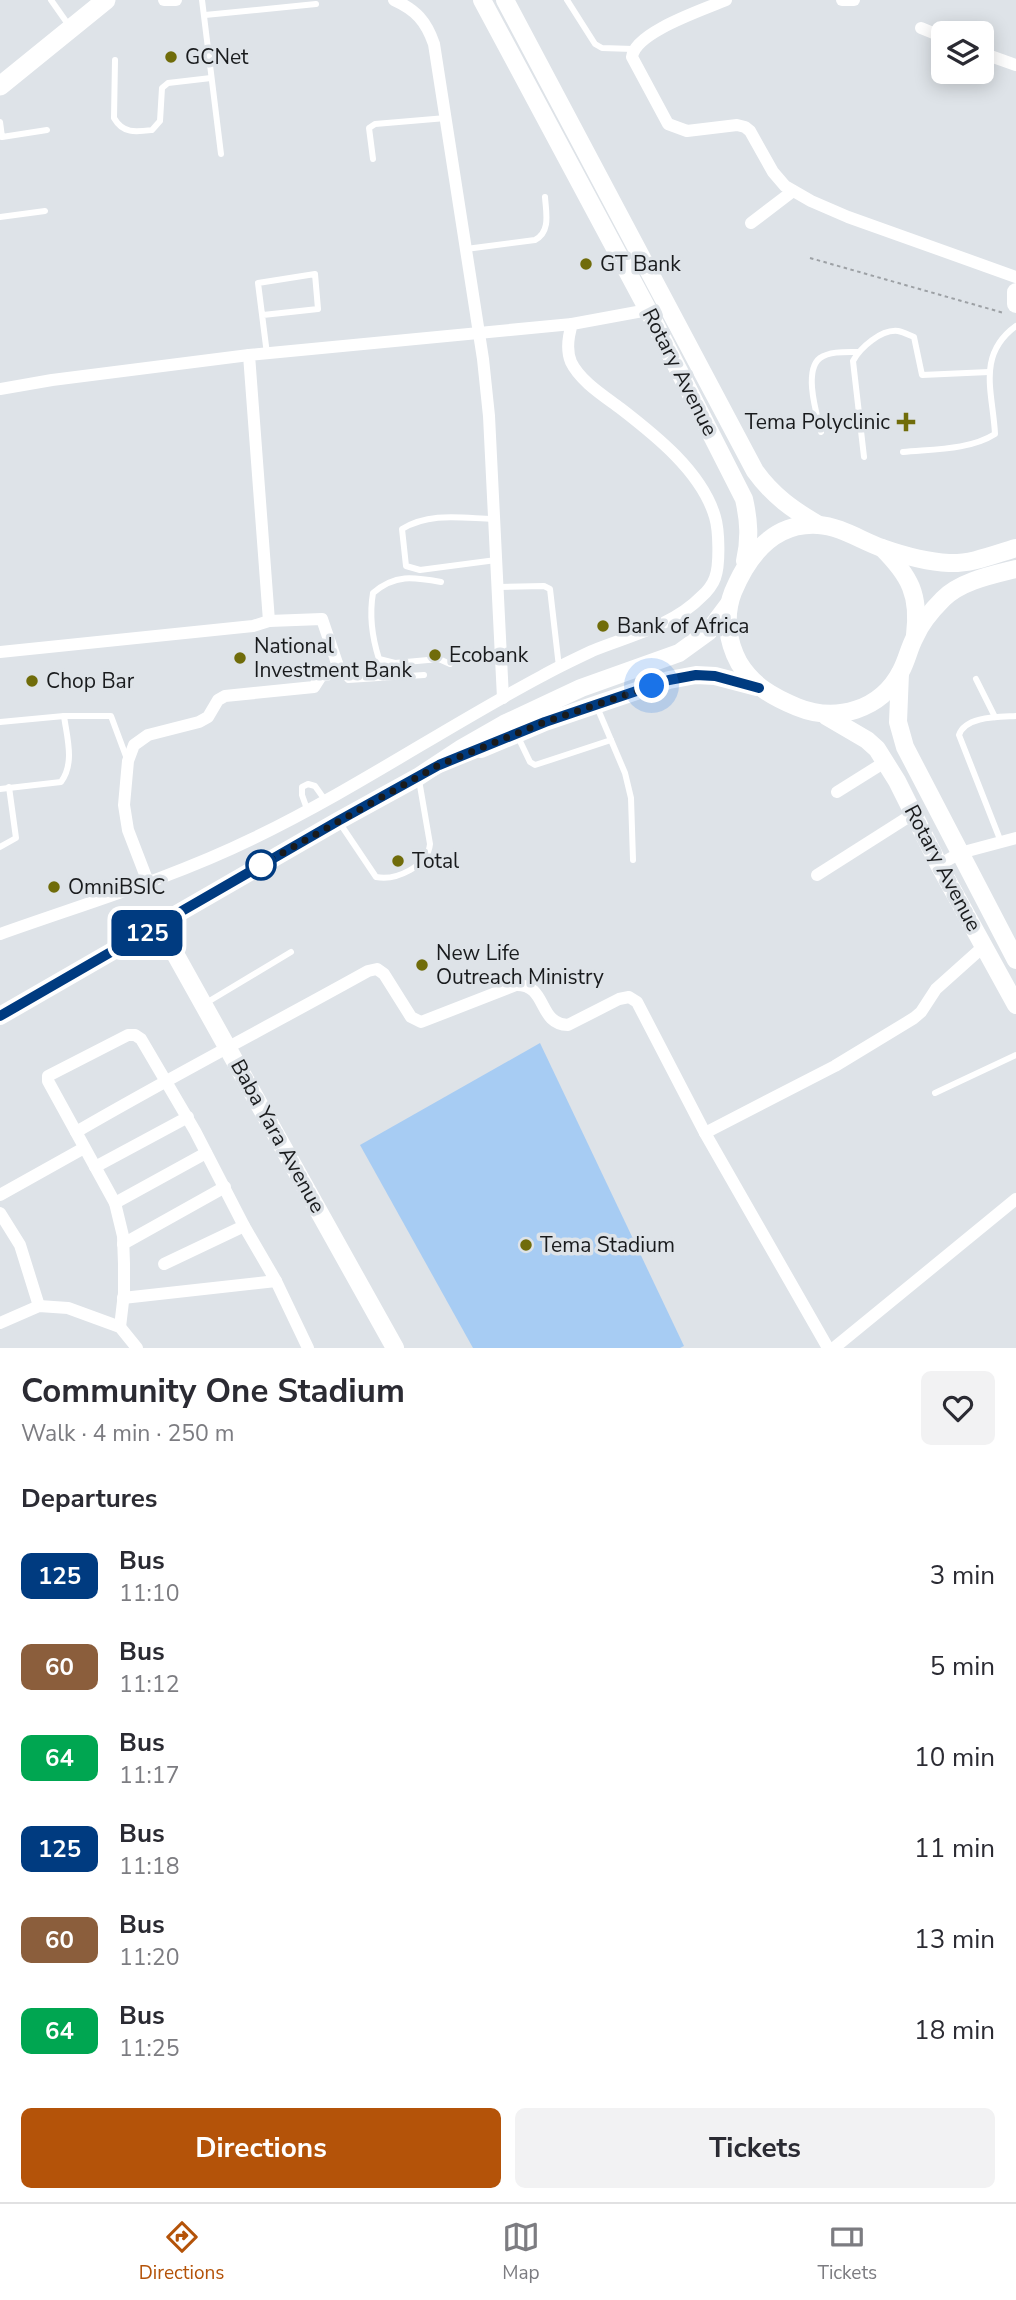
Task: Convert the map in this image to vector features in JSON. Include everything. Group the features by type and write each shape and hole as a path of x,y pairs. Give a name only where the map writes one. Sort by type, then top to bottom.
{"main road":[{"path":"0,86 106,0"},
{"name":"Rotary Avenue","path":"482,0 648,310 744,499 750,541 744,567"},
{"name":"Rotary Avenue","path":"505,0 755,471 780,500 819,524"},
{"path":"586,196 604,187"},
{"path":"1010,308 1016,292"},
{"path":"0,1016 537,707 623,672 679,653 708,632 729,604 744,567 772,537 795,528 819,524 882,548 950,563 967,562 1016,548"},
{"path":"439,765 516,733 669,680 696,675 715,676 759,688 807,711 826,716 851,712 871,703 900,673 915,635 917,616 915,597 909,581 898,564 882,548"},
{"path":"915,635 945,596 972,582 1016,569"},
{"path":"729,604 727,628 734,653 744,671 759,688"},
{"name":"Rotary Avenue","path":"900,673 900,735 916,771 1016,960"},
{"name":"Rotary Avenue","path":"826,716 867,740 877,749 1016,1006"},
{"name":"Baba Yara Avenue","path":"159,925 395,1348"}],"street":[{"path":"164,0 176,0"},
{"path":"394,0 416,12 428,27 434,44 446,118 479,332 492,448 493,519 503,698"},
{"path":"726,0 685,16 640,42 633,49 632,57 668,124 687,131 737,125 745,127 750,131 773,172 793,191 848,217 1016,276"},
{"path":"842,0 854,0"},
{"path":"921,28 931,32"},
{"path":"994,57 1016,65"},
{"path":"751,223 793,191"},
{"path":"0,389 65,378 249,355 572,324 648,310"},
{"path":"0,934 148,882 253,838 559,667 660,624 703,596 715,578 718,561 715,517 689,470 671,451 600,394 576,370 568,349 572,324"},
{"path":"249,355 269,621"},
{"path":"0,652 253,626 269,621 322,619 340,673 321,676 314,687 225,696 218,700 208,718 148,735 134,745 128,761 124,805 128,830 148,882"},
{"path":"837,792 885,762"},
{"path":"817,875 913,814"},
{"path":"939,865 960,853 1016,838"},
{"path":"705,1133 835,1066 914,1018 936,989 984,946"},
{"path":"76,1132 166,1079 230,1048 368,971 377,969 384,974 411,1017 421,1022 516,985 533,988 553,1022 559,1025 568,1025 619,999 629,997 637,1002 705,1133 828,1348"},
{"path":"120,1327 123,1244 115,1203 48,1081 48,1076 128,1035 135,1035 141,1039 188,1117 244,1226 276,1281 308,1348"},
{"path":"95,1167 188,1117"},
{"path":"0,1195 84,1148"},
{"path":"115,1203 206,1153"},
{"path":"123,1244 225,1187"},
{"path":"834,1348 1016,1199"},
{"path":"0,1213 20,1245 39,1306"},
{"path":"164,1264 244,1226"},
{"path":"123,1298 276,1281"},
{"path":"0,1323 39,1306 68,1308 120,1327 137,1348"}],"lane":[{"path":"51,0 71,28"},
{"path":"202,0 221,154"},
{"path":"567,0 595,44 602,48 633,49"},
{"path":"205,15 316,4"},
{"path":"115,60 114,118 125,131 152,130 160,121 162,88 168,83 211,78"},
{"path":"373,159 369,128 375,124 446,118"},
{"path":"0,122 2,137 47,130"},
{"path":"466,249 535,240 542,236 546,221 545,197"},
{"path":"0,217 46,211"},
{"path":"262,315 318,309 315,274 258,283 262,315 267,354"},
{"path":"903,452 985,440 995,433 989,372 993,353 1001,339 1016,326"},
{"path":"863,457 853,361 858,352 887,332 898,331 914,337 922,376 989,372"},
{"path":"821,432 811,393 815,365 821,357 834,353 858,352"},
{"path":"493,519 431,518 416,520 402,529 407,566 413,568 420,570 496,560"},
{"path":"440,582 409,578 386,582 373,593 370,607 372,636 379,659 395,663 439,659 450,664"},
{"path":"497,587 544,586 550,589 559,667"},
{"path":"340,673 348,680 424,675"},
{"path":"976,679 995,717"},
{"path":"596,705 625,773 631,798 633,860"},
{"path":"0,722 64,716 111,716 128,761"},
{"path":"0,789 61,782 70,761 64,716"},
{"path":"1001,842 959,735 961,728 969,723 995,717 1016,716"},
{"path":"516,733 530,762 535,765 611,740"},
{"path":"338,821 376,877 391,879 425,860 429,853 430,844 418,777"},
{"path":"307,809 302,787 308,784 316,786 325,800"},
{"path":"0,847 16,838 9,787"},
{"path":"204,1004 291,952"},
{"path":"935,1093 1016,1055"}],"path":[{"path":"810,258 1010,308"}],"shaded area":[{"name":"Tema Stadium","path":"540,1043 684,1346 680,1348 473,1348 360,1145"}],"bus line":[{"name":"125","path":"0,1016 439,765 545,722 669,680 696,675 715,676 759,688"}],"place":[{"name":"GCNet","path":"171,57"},
{"name":"GT Bank","path":"586,264"},
{"name":"Tema Polyclinic","path":"906,422"},
{"name":"Bank of Africa","path":"603,626"},
{"name":"Ecobank","path":"435,655"},
{"name":"National Investment Bank","path":"240,658"},
{"name":"Chop Bar","path":"32,681"},
{"name":"Total","path":"398,861"},
{"name":"OmniBSIC","path":"54,887"},
{"name":"New Life Outreach Ministry","path":"422,965"},
{"name":"Tema Stadium","path":"526,1245"}],"route":[{"path":"261,865 439,765 545,722 652,686"}]}
